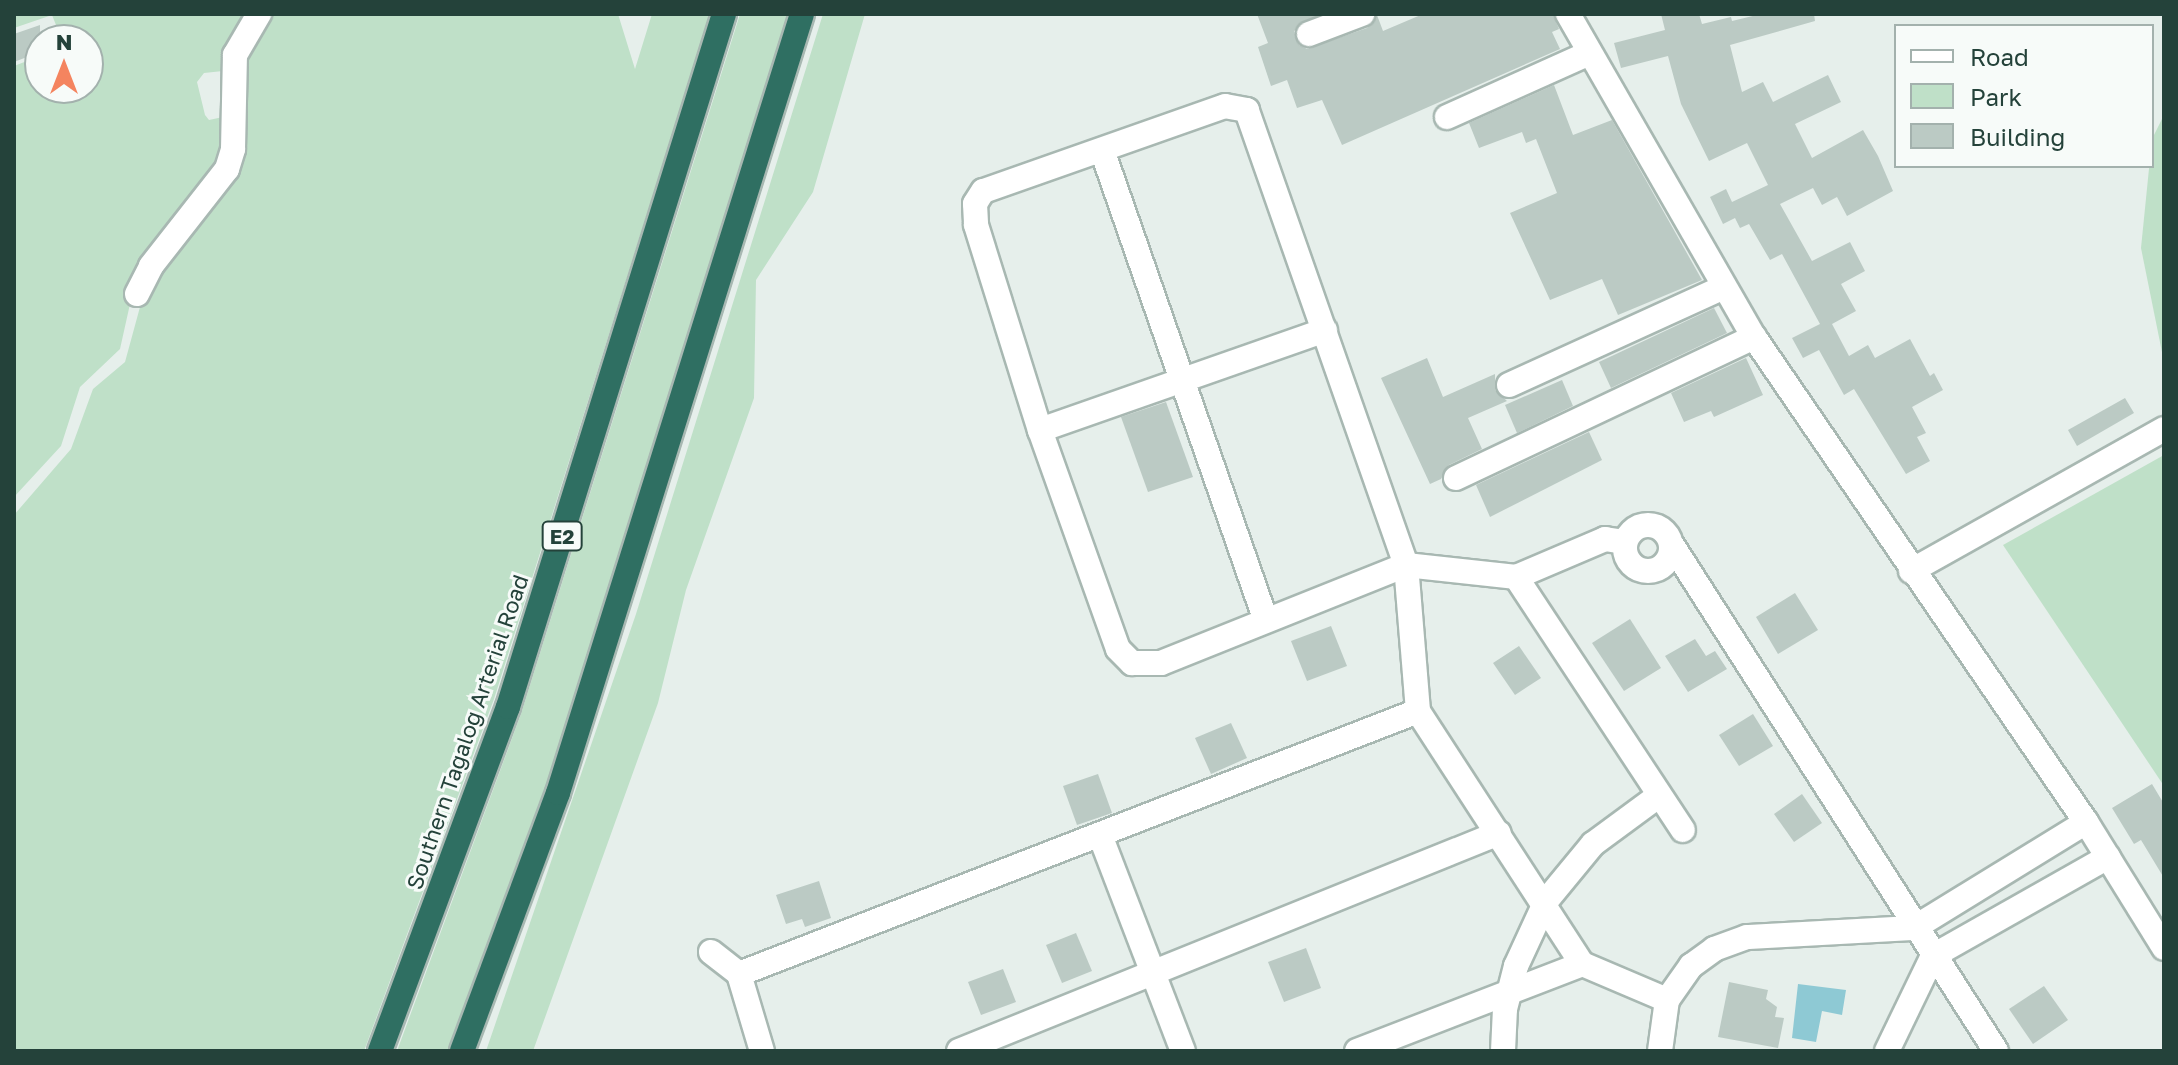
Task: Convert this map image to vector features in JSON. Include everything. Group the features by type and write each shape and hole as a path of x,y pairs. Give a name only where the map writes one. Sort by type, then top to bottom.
{"highway":[{"name":"Southern Tagalog Arterial Road","path":"380,1051 508,707 724,14"},
{"path":"462,1051 562,779 802,14"}],"street":[{"path":"137,294 151,266 227,169 233,149 235,55 259,14"},
{"path":"1309,34 1362,14"},
{"path":"1568,14 1587,54 1754,337 1911,571 2086,822 2164,948"},
{"path":"1447,117 1587,54"},
{"path":"1667,1000 1582,964 1546,901 1418,711 1406,565 1247,110 1225,106 992,186 975,204 976,225 1040,430 1118,649 1132,663 1161,663 1265,617 1406,565 1516,577 1605,539 1625,542 1645,525 1662,529 1914,928 1996,1051"},
{"path":"1102,150 1179,380 1265,617"},
{"path":"1509,385 1724,287"},
{"path":"1040,430 1325,330"},
{"path":"1456,478 1754,337"},
{"path":"1911,571 2164,429"},
{"path":"1625,542 1630,563 1650,571 1668,560 1672,545"},
{"path":"1516,577 1683,830"},
{"path":"739,974 1418,711"},
{"path":"1503,1051 1509,990 1523,945 1546,901 1593,844 1658,796"},
{"path":"1660,1051 1667,1000 1691,966 1731,941 1914,928 2086,822"},
{"path":"959,1051 1499,833"},
{"path":"1100,835 1183,1051"},
{"path":"1887,1051 1933,956 2108,857"},
{"path":"1983,886 2001,915"},
{"path":"711,952 739,974 762,1051"},
{"path":"1357,1051 1582,964"}],"green space":[{"path":"14,14 252,14 223,71 204,73 197,82 205,115 209,120 223,117 222,163 134,286 120,349 80,387 61,446 14,497 14,66 24,62 24,104 104,104 104,24 56,24 52,15 14,28"},
{"path":"265,14 618,14 635,69 652,14 710,14 494,699 364,1051 14,1051 14,515 71,449 93,389 125,362 143,296 219,197 236,77"},
{"path":"740,14 789,14 548,783 450,1051 397,1051 521,714"},
{"path":"823,14 865,14 813,192 756,280 754,398 686,590 658,703 533,1051 486,1051 636,614"},
{"path":"2164,115 2164,362 2141,248 2149,168 2154,168 2154,135"},
{"path":"2164,455 2164,786 2003,545"}],"water":[{"path":"1798,984 1846,990 1842,1015 1822,1011 1816,1042 1792,1038"}],"building":[{"path":"1257,14 1320,14 1294,31 1299,45 1307,49 1367,28 1377,15 1383,31 1423,14 1553,14 1559,29 1552,32 1560,49 1342,145 1322,100 1297,108 1287,80 1271,86 1258,47 1268,43"},
{"path":"1661,14 1699,14 1702,24 1761,14 1814,14 1815,21 1730,45 1742,92 1763,82 1773,102 1828,75 1841,102 1795,124 1812,158 1863,130 1878,156 1893,191 1847,216 1837,197 1822,205 1813,188 1780,204 1812,261 1850,242 1865,271 1841,284 1856,311 1832,324 1849,356 1868,345 1875,358 1910,339 1930,376 1934,373 1943,390 1912,407 1926,433 1917,437 1930,461 1906,474 1854,389 1844,395 1819,350 1803,358 1792,338 1820,324 1782,254 1770,260 1749,224 1740,228 1735,218 1723,224 1710,197 1726,189 1732,202 1768,185 1747,143 1709,161 1681,104 1668,56 1621,68 1614,43 1665,30"},
{"path":"24,31 24,58 14,62 14,34"},
{"path":"1554,85 1573,135 1612,120 1702,280 1618,315 1602,279 1550,300 1510,213 1557,193 1536,139 1526,143 1522,132 1479,148 1469,123"},
{"path":"1714,308 1727,333 1611,388 1599,362"},
{"path":"1427,358 1443,397 1495,374 1495,390 1507,401 1468,418 1482,449 1449,465 1441,479 1430,484 1381,378"},
{"path":"1746,358 1763,395 1714,417 1711,411 1684,422 1671,393"},
{"path":"1562,380 1573,406 1517,433 1505,405"},
{"path":"2125,398 2134,413 2077,446 2068,430"},
{"path":"1166,402 1193,477 1148,492 1121,417"},
{"path":"1589,432 1602,460 1490,517 1476,485"},
{"path":"1795,593 1818,630 1778,654 1756,617"},
{"path":"1630,619 1661,668 1624,691 1592,643"},
{"path":"1331,626 1347,666 1307,681 1291,641"},
{"path":"1695,639 1706,656 1715,651 1727,669 1688,692 1665,656"},
{"path":"1519,646 1541,678 1515,695 1493,663"},
{"path":"1753,714 1773,746 1739,766 1719,735"},
{"path":"1231,723 1247,758 1211,774 1195,738"},
{"path":"1098,774 1112,813 1077,825 1063,786"},
{"path":"2152,784 2164,804 2164,878 2141,840 2134,844 2112,808"},
{"path":"1802,794 1822,823 1794,842 1774,814"},
{"path":"819,881 831,918 805,927 802,919 786,924 776,895"},
{"path":"1076,933 1092,971 1062,983 1046,945"},
{"path":"1306,948 1321,988 1284,1002 1268,962"},
{"path":"1003,969 1016,1002 981,1015 968,982"},
{"path":"1729,982 1768,990 1766,999 1777,1007 1775,1017 1784,1018 1778,1048 1718,1037"},
{"path":"2044,986 2068,1020 2033,1044 2009,1009"}]}
